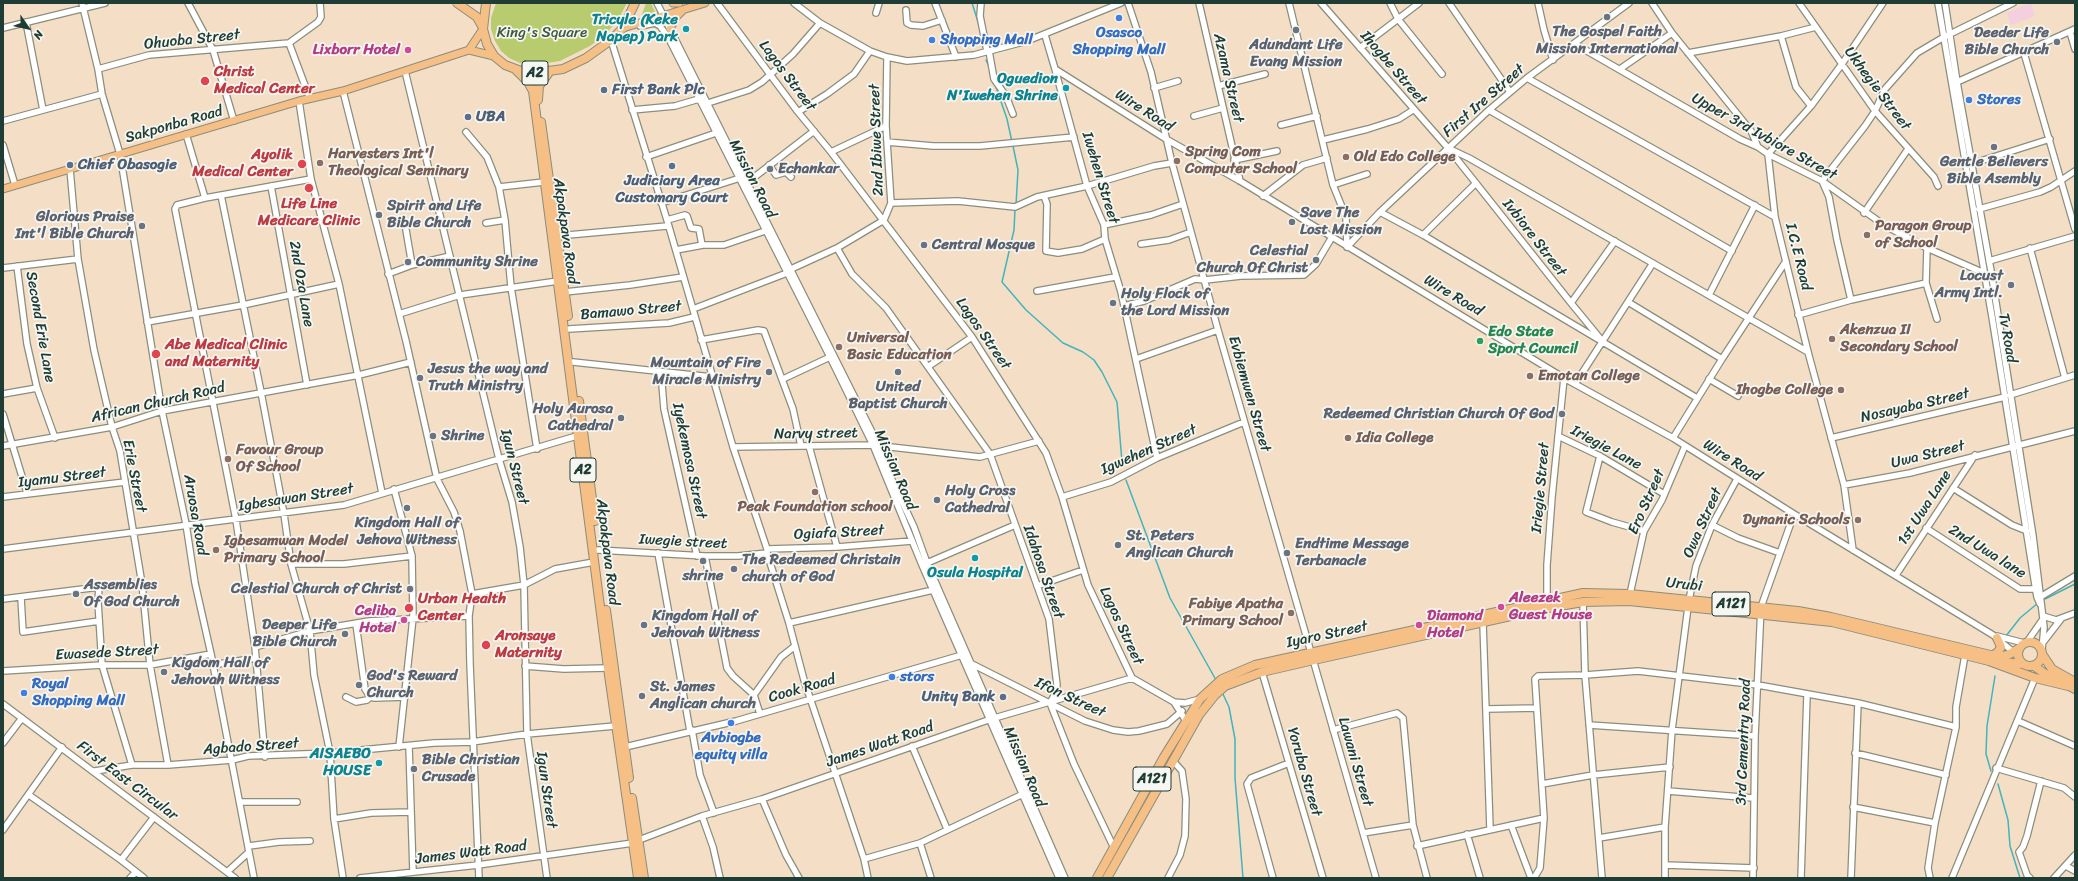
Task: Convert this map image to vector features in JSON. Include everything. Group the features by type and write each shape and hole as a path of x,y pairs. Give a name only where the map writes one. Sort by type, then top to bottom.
{"highway":[{"name":"A2","path":"457,3 477,17 487,44 494,56 505,65 534,73 563,69 586,58 611,40 625,27 635,3"},
{"path":"482,28 486,3"},
{"name":"Akpakpava Road","path":"515,69 528,82 533,91 558,281 582,435 594,562 616,726 636,842 644,878"},
{"name":"Akpakpava Road","path":"550,70 539,86 538,96 565,292 582,435 625,747 636,842 638,878"},
{"name":"Urubi","path":"1441,628 1547,600 1583,593 1630,594 1688,604"},
{"name":"Urubi","path":"1441,628 1483,623 1583,602 1629,601 1688,604 1832,617 1990,658"},
{"name":"Urubi","path":"1761,611 1832,622 1976,658 2001,657 2016,653"},
{"name":"Iyaro Street","path":"1224,682 1255,665 1313,656 1441,628"},
{"path":"1990,658 1998,652 2001,646 1995,636"},
{"path":"2023,664 2016,653 2026,642 2036,643 2043,649 2052,669 2072,686"},
{"path":"2034,666 2040,661 2043,649"},
{"name":"Iyaro Street","path":"1224,682 1313,656"},
{"name":"A121","path":"1990,658 2034,666 2072,686"},
{"name":"A121","path":"1990,658 2035,678 2072,686"},
{"name":"A121","path":"1097,878 1200,699 1214,685 1224,682"},
{"name":"A121","path":"1107,878 1174,762 1199,715 1224,682"}],"main road":[{"path":"673,3 679,3"},
{"path":"625,27 705,3"},
{"path":"670,29 676,17 686,8"},
{"path":"482,28 469,50 494,56"},
{"name":"Sakponba Road","path":"3,189 299,101 343,91 469,50"}],"street":[{"path":"3,28 82,6 105,3"},
{"path":"188,3 213,50 234,121"},
{"path":"310,99 289,43 318,22 321,16 320,3"},
{"name":"Mission Road","path":"657,3 748,182 872,446 962,655 994,718 1065,878"},
{"name":"Lagos Street","path":"717,3 798,112 884,220 972,337 1046,453 1062,497 1088,585 1132,678 1174,702"},
{"path":"794,3 820,23 870,51 887,57 907,61 956,57 988,51 1045,35 1121,3"},
{"path":"876,13 879,3"},
{"path":"935,3 956,57"},
{"path":"981,3 980,16 994,79 1006,96 1012,114"},
{"name":"Evbiemwen Street","path":"1128,3 1154,88 1183,204 1244,422 1313,656"},
{"name":"Azama Street","path":"1199,3 1240,181"},
{"path":"1289,3 1318,116 1333,185 1346,217 1348,247"},
{"name":"Ihogbe Street","path":"1321,3 1413,110 1448,148"},
{"path":"1390,3 1398,19 1442,74"},
{"path":"1360,48 1419,3"},
{"path":"1449,3 1510,92"},
{"path":"1538,3 1553,60"},
{"name":"First Ire Street","path":"1348,247 1380,212 1488,110 1527,78 1629,3"},
{"path":"1652,3 1672,33 1751,131 1758,146"},
{"name":"Ukhegie Street","path":"1799,3 1875,111 1934,176 1938,186"},
{"path":"1768,154 1811,106 1842,64 1883,3"},
{"name":"Tv Road","path":"1938,3 1957,82 1995,296 2027,531 2036,589 2043,617 2043,649"},
{"name":"Tv Road","path":"1945,3 1947,36 1988,299 2008,396"},
{"path":"1851,300 1829,197 1822,181 1875,111 1885,89 1916,53 2013,3"},
{"name":"Aruosa Road","path":"82,6 98,69 102,94 120,154 162,411 186,524 195,584 211,654 240,802 240,812 254,878"},
{"path":"906,10 907,22 912,25 923,26 942,20"},
{"path":"26,22 43,110"},
{"path":"708,104 749,90 793,54 820,23"},
{"name":"Mission Road","path":"625,27 655,24 663,29 740,178 765,231 789,271 879,446 892,480 914,527 927,563 972,664 1023,794 1059,878"},
{"path":"1688,53 1781,36 1816,27"},
{"path":"1957,82 2072,31 2075,49"},
{"path":"1620,69 1672,33"},
{"path":"1045,35 1056,69"},
{"path":"1781,36 1796,87 1811,106"},
{"path":"611,40 676,250 694,317 733,448 790,623 795,646 811,700 864,859 868,878"},
{"name":"Ohuoba Street","path":"98,69 149,55 289,43"},
{"name":"Upper 3rd Ivbiore Street","path":"1575,44 1740,139 1758,146 1768,154 1822,181 1864,213 1927,248 1984,273"},
{"path":"798,112 827,94 854,74 870,51"},
{"path":"2024,53 2075,229"},
{"name":"2nd Ibiwe Street","path":"884,220 891,203 886,126 887,57"},
{"name":"Iwehen Street","path":"1056,69 1087,186 1104,225 1105,239 1124,306 1157,458"},
{"name":"Wire Road","path":"1056,69 1166,138 1240,181 1564,378 1673,438 1737,479 1853,550 1896,574 1995,636 2016,653"},
{"name":"Igun Street","path":"405,71 499,459 512,502 520,547 524,585 527,734 547,878"},
{"path":"1218,86 1265,74"},
{"path":"1527,78 1775,216"},
{"path":"1154,88 1178,81"},
{"path":"343,91 411,362 437,479 454,512 472,594 469,616 472,742 479,878"},
{"path":"3,121 102,94"},
{"path":"632,110 675,106 699,99"},
{"path":"299,101 311,179 339,284 359,375 382,494"},
{"path":"1194,116 1223,108"},
{"path":"1323,140 1399,119 1413,110"},
{"path":"1488,110 1732,251"},
{"path":"1281,125 1318,116"},
{"path":"831,152 886,126"},
{"path":"748,182 814,131"},
{"path":"466,132 487,157 499,187 505,220 511,287 537,449"},
{"path":"646,157 716,133"},
{"path":"186,134 205,198"},
{"path":"887,142 933,146 1002,144 1074,137"},
{"path":"1971,164 2050,139"},
{"path":"3,145 15,185"},
{"path":"1448,148 1469,158 1808,352"},
{"name":"Ivbiore Street","path":"1448,148 1570,304 1603,342"},
{"path":"1864,213 1908,149"},
{"path":"1234,160 1277,151"},
{"name":"I.C.E Road","path":"1768,154 1775,216 1798,315 1844,485 1853,550"},
{"path":"1263,196 1303,165 1327,158"},
{"path":"891,203 958,201 1002,207 1015,207 1038,197 1087,186 1154,166 1172,163"},
{"path":"769,165 776,175 786,172 791,177"},
{"name":"Erie Street","path":"70,169 78,260 94,350 112,427 120,451 132,532 142,584 150,665 168,765"},
{"path":"1979,209 2040,192 2051,187 2060,179 2075,171"},
{"path":"1333,185 1367,174"},
{"path":"661,203 740,178"},
{"path":"265,757 255,647 236,520 212,402 176,206 205,198 311,179"},
{"path":"499,187 544,182"},
{"path":"1423,235 1476,183"},
{"name":"2nd Oza Lane","path":"271,186 307,385"},
{"path":"221,195 242,305 261,392 292,564 310,631 314,676 330,754 334,819 343,878"},
{"path":"1044,196 1047,204 1046,251 1058,253 1082,249 1105,239"},
{"path":"1104,225 1151,215 1183,204"},
{"path":"1709,295 1754,205"},
{"path":"1380,212 1423,235 1697,398"},
{"path":"557,236 667,223 685,215 687,216 691,228 699,229 702,245"},
{"path":"486,224 505,220"},
{"path":"693,309 789,271 836,248 884,220"},
{"path":"406,230 412,265"},
{"path":"676,250 702,245 724,245 765,231"},
{"path":"1141,244 1169,240 1191,232"},
{"path":"1989,261 2075,236"},
{"path":"1124,306 1144,301 1190,280 1199,278 1205,280 1241,276 1304,275 1316,264 1332,237"},
{"path":"1570,304 1615,241"},
{"name":"Idahosa Street","path":"836,248 852,274 886,308 929,366 990,454 1049,619 1056,685 1055,694 1050,703"},
{"path":"1927,248 1926,283 1937,319"},
{"path":"2030,248 2065,378"},
{"path":"388,274 412,265 450,256"},
{"path":"3,268 78,260"},
{"path":"1673,438 1709,379 1786,261"},
{"path":"1575,384 1653,263"},
{"name":"Second Erie Lane","path":"17,266 27,344 37,388 55,438"},
{"path":"565,292 630,285 683,277"},
{"path":"1037,290 1115,277"},
{"path":"399,314 460,295 558,281"},
{"path":"1798,315 1851,300 1926,283"},
{"path":"147,322 242,305 339,284"},
{"path":"1988,299 1995,296"},
{"path":"1628,302 1722,359"},
{"name":"Bamawo Street","path":"569,329 669,323 694,317"},
{"path":"701,340 762,330 793,409 801,446"},
{"path":"1136,359 1218,330"},
{"path":"929,366 972,337"},
{"path":"782,379 830,357"},
{"name":"African Church Road","path":"3,446 112,427 162,411 359,375 411,362"},
{"path":"573,362 712,377"},
{"name":"Iyekemosa Street","path":"661,372 664,410 697,556"},
{"name":"Nosayaba Street","path":"1831,438 2008,396 2075,375"},
{"name":"Iriegie Street","path":"1547,600 1549,525 1564,378"},
{"path":"1709,379 1738,396"},
{"path":"3,394 37,388"},
{"path":"3,414 11,445 27,493"},
{"name":"Igwehen Street","path":"1062,497 1111,482 1157,458 1244,422"},
{"name":"Uwa Street","path":"1844,485 1910,474 2075,431"},
{"name":"Igbesawan Street","path":"3,548 186,524 284,514 344,505 394,489 437,479 582,435"},
{"name":"Iriegie Lane","path":"1558,436 1600,456 1664,494"},
{"name":"Narvy street","path":"733,448 879,446 970,457 990,454 1039,441"},
{"path":"809,446 837,546"},
{"name":"Ero Street","path":"1630,594 1644,531 1664,494 1685,446"},
{"name":"Tv Road","path":"2015,446 2042,596 2041,606"},
{"path":"1600,456 1586,512 1612,522 1644,531"},
{"name":"1st Uwa Lane","path":"1896,574 1975,456"},
{"name":"Owa Street","path":"1665,878 1666,827 1672,730 1688,604 1696,566 1712,525 1737,479"},
{"name":"Iyamu Street","path":"3,497 124,482"},
{"path":"1953,488 2012,525 2027,531"},
{"path":"394,489 412,556 413,618 399,747"},
{"name":"3rd Cementry Road","path":"1753,878 1753,798 1761,611 1794,514"},
{"path":"927,563 1015,525"},
{"path":"1712,525 1738,538 1780,554"},
{"name":"2nd Uwa lane","path":"1926,528 2020,589 2036,589"},
{"name":"Ogiafa Street","path":"767,551 912,540"},
{"name":"Iwegie street","path":"598,550 697,556 738,556 767,551"},
{"path":"658,553 700,774 714,812"},
{"path":"292,564 344,564 412,556"},
{"path":"705,556 727,668 733,676 754,695 760,714"},
{"path":"472,594 524,585 555,569 594,562"},
{"path":"1037,586 1083,570"},
{"path":"2042,596 2075,576"},
{"path":"3,599 21,598 99,587 142,584"},
{"path":"99,587 99,621 102,665 132,766"},
{"path":"790,623 933,590"},
{"path":"21,598 23,632 99,621"},
{"path":"1583,602 1585,675 1602,878"},
{"path":"2026,642 2043,617 2051,620 2061,619 2075,613"},
{"path":"255,647 310,631 356,624 413,618 469,616"},
{"path":"2043,649 2061,619"},
{"path":"1483,623 1490,829"},
{"path":"356,624 365,689 370,697"},
{"name":"Wire Road","path":"1995,636 2017,642 2026,642"},
{"path":"754,695 781,657 795,646"},
{"name":"Ewasede Street","path":"3,671 102,665 150,665 211,654"},
{"name":"Cook Road","path":"625,747 736,721 962,655"},
{"name":"Lawani Street","path":"1313,656 1376,878"},
{"path":"1930,878 1928,868 1935,823 1956,727 1956,707 1965,656"},
{"path":"212,665 256,658"},
{"name":"Ifon Street","path":"972,664 1085,721 1113,730 1128,732 1167,724 1182,712"},
{"path":"525,666 564,669 608,668"},
{"path":"1534,878 1540,868 1544,818 1535,679 1538,676 1585,675 1638,671 1679,677 1758,685 1858,703 1956,727"},
{"name":"Yoruba Street","path":"1262,672 1323,878"},
{"name":"James Watt Road","path":"360,878 478,865 636,842 702,816 762,799 994,718 1132,678"},
{"path":"1952,878 1996,768 2018,721 2035,678"},
{"path":"1801,878 1807,695"},
{"path":"346,697 356,702 367,700 370,697 405,697"},
{"path":"1174,702 1185,703 1200,699"},
{"path":"1174,702 1182,712 1186,721"},
{"path":"1050,703 1074,764 1114,848"},
{"path":"1851,878 1858,703"},
{"name":"First East Circular","path":"3,704 95,771 235,878"},
{"path":"1487,709 1537,708"},
{"path":"1333,730 1397,713 1403,718 1413,825 1417,846 1427,878"},
{"path":"3,744 22,718"},
{"path":"2018,721 2075,746"},
{"path":"1589,725 1755,736"},
{"name":"Agbado Street","path":"95,771 132,766 232,760 248,756 265,757 330,754 409,746 472,742 527,734 616,726"},
{"path":"409,746 413,872"},
{"path":"912,746 948,829"},
{"path":"3,830 62,747"},
{"path":"1855,753 1946,775"},
{"path":"1168,878 1180,855 1185,836 1186,799 1182,771 1174,762"},
{"path":"1273,878 1247,784 1251,778 1289,763"},
{"path":"1542,784 1593,775 1670,767"},
{"path":"1996,768 2064,788 2075,797"},
{"path":"2030,878 2027,875 2019,852 2023,847 2027,836 2041,781"},
{"path":"1668,791 1753,798"},
{"path":"864,859 920,843 1023,794"},
{"path":"28,795 121,860 144,878"},
{"path":"762,799 786,855 798,878"},
{"path":"240,802 297,802"},
{"path":"1853,807 1935,823"},
{"path":"334,819 371,813 410,812"},
{"path":"702,816 713,847 720,878"},
{"path":"121,860 154,817"},
{"path":"1417,846 1544,818"},
{"path":"1512,824 1531,878"},
{"path":"1363,833 1413,825"},
{"path":"1599,838 1666,827"},
{"path":"1467,834 1480,878"},
{"path":"227,872 249,849 279,842 310,840"},
{"path":"920,843 931,878"},
{"path":"2054,878 2075,854"},
{"path":"1665,865 1754,868"},
{"path":"2066,866 2075,871"},
{"path":"130,878 136,872"}],"shaded area":[{"path":"2031,3 2035,16 2011,25 2007,13"}],"green space":[{"name":"King's Square","path":"496,3 627,3 619,18 606,34 590,46 560,61 535,65 520,63 509,58 501,51 495,41 491,29 491,18"},
{"path":"646,3 651,3 655,12 641,17"}],"waterway":[{"path":"972,3 980,28"},
{"path":"986,60 990,69"},
{"path":"995,84 1007,119 1012,142"},
{"path":"1013,146 1018,170 1016,205"},
{"path":"1015,209 1014,230 1002,282 1026,310 1063,343 1083,352 1094,360 1102,372 1117,402 1122,462"},
{"path":"1126,480 1170,598 1216,680"},
{"path":"2045,599 2075,584"},
{"path":"2006,636 2020,618 2038,603"},
{"path":"1991,771 1986,754 1987,726 1995,676"},
{"path":"1222,692 1229,707 1235,739 1235,778 1243,878"},
{"path":"1998,784 2008,820 2010,846 2020,878"}],"place":[{"name":"The Gospel Faith Mission International","path":"1607,17"},
{"name":"Osasco Shopping Mall","path":"1119,18"},
{"name":"Tricyle (Keke Napep) Park","path":"686,29"},
{"name":"Adundant Life Evang Mission","path":"1296,30"},
{"name":"Shopping Mall","path":"932,40"},
{"name":"Deeder Life Bible Church","path":"2057,42"},
{"name":"Lixborr Hotel","path":"408,50"},
{"name":"Christ Medical Center","path":"205,81"},
{"name":"Oguedion N'Iwehen Shrine","path":"1066,88"},
{"name":"First Bank Plc","path":"604,90"},
{"name":"Stores","path":"1969,100"},
{"name":"UBA","path":"468,117"},
{"name":"Gentle Believers Bible Asembly","path":"1994,147"},
{"name":"Old Edo College","path":"1346,157"},
{"name":"Spring Com Computer School","path":"1177,161"},
{"name":"Harvesters Int'l Theological Seminary","path":"320,163"},
{"name":"Ayolik Medical Center","path":"302,164"},
{"name":"Chief Obasogie","path":"70,165"},
{"name":"Judiciary Area Customary Court","path":"672,166"},
{"name":"Echankar","path":"770,169"},
{"name":"Life Line Medicare Clinic","path":"309,188"},
{"name":"Spirit and Life Bible Church","path":"379,215"},
{"name":"Save The Lost Mission","path":"1292,222"},
{"name":"Glorious Praise Int'l Bible Church","path":"142,226"},
{"name":"Paragon Group of School","path":"1867,235"},
{"name":"Central Mosque","path":"924,245"},
{"name":"Celestial Church Of Christ","path":"1316,260"},
{"name":"Community Shrine","path":"408,262"},
{"name":"Locust Army Intl.","path":"2011,285"},
{"name":"Holy Flock of the Lord Mission","path":"1113,303"},
{"name":"Akenzua II Secondary School","path":"1832,339"},
{"name":"Edo State Sport Council","path":"1480,341"},
{"name":"Universal Basic Education","path":"839,347"},
{"name":"Abe Medical Clinic and Maternity","path":"156,354"},
{"name":"Mountain of Fire Miracle Ministry","path":"769,372"},
{"name":"United Baptist Church","path":"898,372"},
{"name":"Emotan College","path":"1530,376"},
{"name":"Jesus the way and Truth Ministry","path":"420,378"},
{"name":"Ihogbe College","path":"1841,390"},
{"name":"Redeemed Christian Church Of God","path":"1562,414"},
{"name":"Holy Aurosa Cathedral","path":"621,418"},
{"name":"Shrine","path":"433,436"},
{"name":"Idia College","path":"1348,438"},
{"name":"Favour Group Of School","path":"228,459"},
{"name":"Peak Foundation school","path":"815,492"},
{"name":"Holy Cross Cathedral","path":"937,500"},
{"name":"Kingdom Hall of Jehova Witness","path":"407,508"},
{"name":"Dynanic Schools","path":"1858,520"},
{"name":"St. Peters Anglican Church","path":"1118,545"},
{"name":"Igbesamwan Model Primary School","path":"216,550"},
{"name":"Endtime Message Terbanacle","path":"1287,553"},
{"name":"Osula Hospital","path":"975,558"},
{"name":"shrine","path":"703,561"},
{"name":"The Redeemed Christain church of God","path":"734,569"},
{"name":"Celestial Church of Christ","path":"410,589"},
{"name":"Assemblies Of God Church","path":"76,594"},
{"name":"Aleezek Guest House","path":"1501,607"},
{"name":"Urban Health Center","path":"409,608"},
{"name":"Fabiye Apatha Primary School","path":"1291,613"},
{"name":"Celiba Hotel","path":"404,620"},
{"name":"Kingdom Hall of Jehovah Witness","path":"644,625"},
{"name":"Diamond Hotel","path":"1419,625"},
{"name":"Deeper Life Bible Church","path":"345,634"},
{"name":"Aronsaye Maternity","path":"486,645"},
{"name":"Kigdom Hall of Jehovah Witness","path":"164,672"},
{"name":"stors","path":"892,677"},
{"name":"God's Reward Church","path":"359,685"},
{"name":"Royal Shopping Mall","path":"24,693"},
{"name":"St. James Anglican church","path":"642,696"},
{"name":"Unity Bank","path":"1003,697"},
{"name":"Avbiogbe equity villa","path":"731,723"},
{"name":"AISAEBO HOUSE","path":"379,763"},
{"name":"Bible Christian Crusade","path":"414,769"}]}
